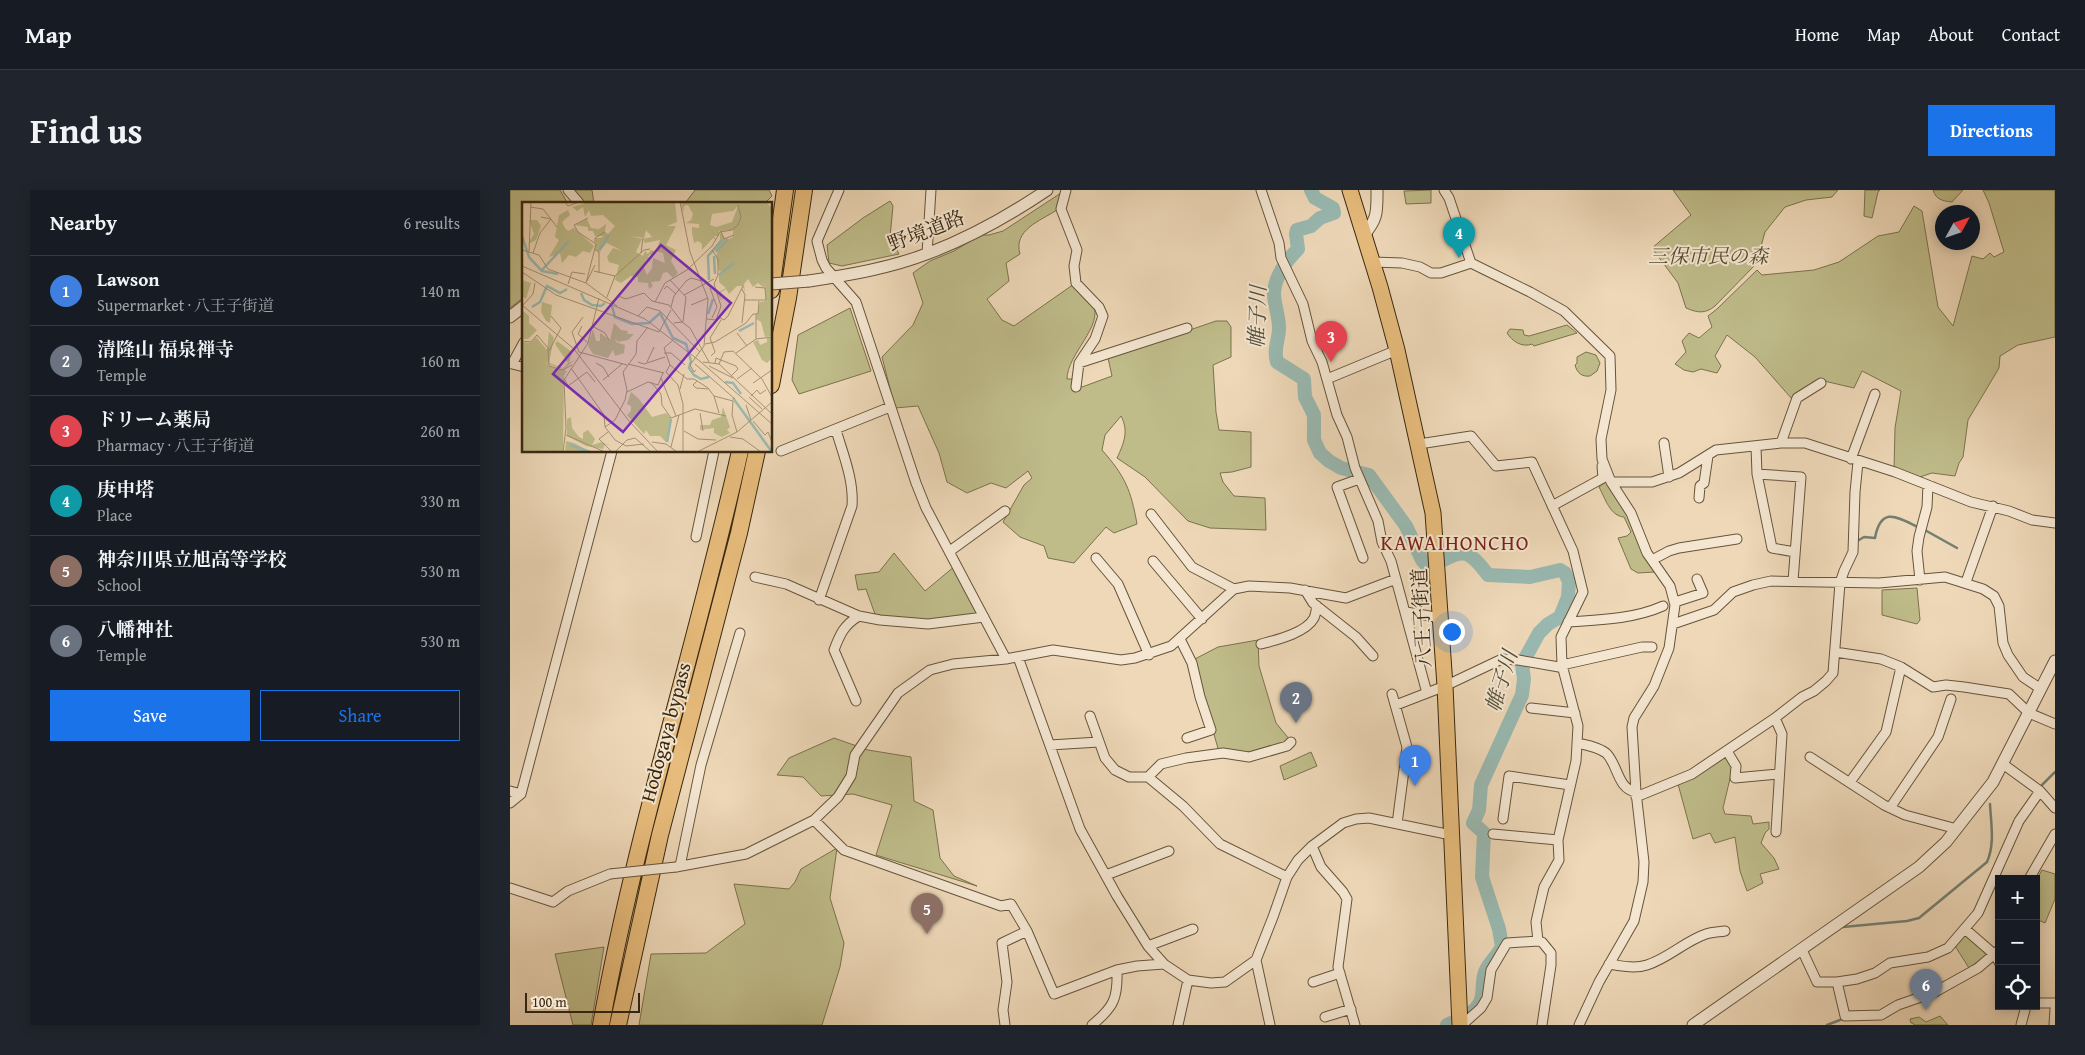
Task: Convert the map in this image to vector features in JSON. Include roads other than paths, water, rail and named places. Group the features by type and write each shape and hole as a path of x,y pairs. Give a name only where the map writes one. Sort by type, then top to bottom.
{"highway":[{"path":"772,283 785,190"},
{"path":"772,380 788,298 804,190"},
{"name":"八王子街道","path":"1350,190 1397,350 1420,444 1433,513 1446,686 1460,1022"},
{"name":"Hodogaya bypass","path":"601,1025 644,832 723,526 740,452"},
{"name":"Hodogaya bypass","path":"618,1025 660,835 739,533 757,452"}],"street":[{"path":"568,190 578,202"},
{"path":"839,190 817,241 822,260 856,302 890,407 926,508 1006,659"},
{"path":"927,254 930,190"},
{"name":"野境道路","path":"772,284 834,277 927,254 1009,215 1047,190"},
{"path":"1066,190 1061,209 1076,250 1074,266 1076,283 1099,307 1103,316 1095,339 1079,364 1076,387"},
{"path":"1261,190 1279,242 1281,258 1303,304 1312,341 1322,362 1337,415 1348,437 1355,468 1378,521 1382,542 1391,561 1406,612 1427,693"},
{"path":"1363,236 1373,225 1377,215 1377,190"},
{"path":"1444,190 1449,198 1471,263"},
{"path":"1372,262 1402,263 1420,267 1431,273 1441,273 1471,263 1564,311 1610,356 1611,390 1601,439 1604,464 1610,482 1631,513 1640,539 1670,586 1674,602 1674,624 1669,648 1654,686 1634,718 1632,727 1636,795 1644,862 1643,882 1634,921 1609,964 1579,1025"},
{"path":"510,317 522,308"},
{"path":"1079,364 1187,328"},
{"path":"522,346 512,364 522,366"},
{"path":"1327,378 1397,350"},
{"path":"1781,443 1797,398 1821,383"},
{"path":"1636,795 1692,774 1775,718 1802,697 1814,691 1826,682 1833,672 1840,583 1853,552 1855,460 1876,394"},
{"path":"781,451 890,407"},
{"path":"819,600 852,506 851,483 836,430"},
{"path":"1420,444 1471,436 1496,466 1532,462 1572,551 1581,578 1583,592 1561,637 1562,665 1578,726 1576,761 1558,840 1559,860 1544,887 1536,922 1538,942"},
{"path":"1664,443 1670,477"},
{"path":"1610,482 1652,482 1670,477 1716,450 1781,443 1805,443 1895,472 1972,502 1993,506 2032,520 2055,522"},
{"path":"1756,447 1757,474 1772,548 1795,552"},
{"path":"510,803 521,794 612,452"},
{"path":"696,537 714,452"},
{"path":"1699,498 1700,486 1704,483 1708,456"},
{"path":"1552,506 1603,478 1602,466 1604,464"},
{"path":"1757,474 1802,477 1793,581"},
{"path":"1359,479 1337,487 1363,558"},
{"path":"1920,580 1917,551 1918,536 1927,507 1928,485"},
{"path":"1966,582 1993,506"},
{"path":"950,551 1005,512"},
{"path":"1151,514 1192,566 1234,589 1264,586 1305,590 1346,598 1396,579"},
{"path":"1652,560 1669,550 1737,539"},
{"path":"1096,558 1118,584 1149,654"},
{"path":"1153,561 1202,619"},
{"path":"1674,624 1714,610 1733,592 1771,582 1879,583 1945,577 1983,588 1994,596 1999,606 2003,643 2008,655 2023,677 2041,690"},
{"path":"754,578 786,584 859,616 880,620 928,624 984,617"},
{"path":"1674,602 1703,593 1697,579"},
{"path":"510,888 553,902 568,891 610,874 678,866 746,854 814,820 838,797 851,776 856,754 898,694 930,670 954,664 1006,659 1052,650 1121,660 1149,654 1170,646 1180,639 1234,589"},
{"path":"1305,590 1317,606 1356,637 1373,656"},
{"path":"1260,644 1294,633 1309,623 1314,617 1317,606"},
{"path":"1568,622 1602,620 1647,612 1663,606"},
{"path":"1406,612 1441,618"},
{"path":"856,701 834,650 841,631 849,622 859,616"},
{"path":"678,866 701,765 740,633"},
{"path":"1180,639 1192,663 1200,698 1211,730 1188,738"},
{"path":"1396,707 1502,660 1518,660 1559,667 1642,647 1652,647"},
{"path":"1834,652 1881,660 1901,667 1933,687 1946,685 1964,686 2009,694 2029,713 2055,724"},
{"path":"1018,657 1080,828 1148,946 1164,964 1188,980 1211,983 1225,982 1256,960 1287,877 1298,860 1312,846 1344,822 1356,818 1369,818 1451,835"},
{"path":"1693,1025 1919,867 1957,829 1993,782 2055,661"},
{"path":"1850,782 1886,732 1901,667"},
{"path":"1392,694 1407,748 1397,824"},
{"path":"1890,808 1938,738 1951,699"},
{"path":"1531,708 1575,713"},
{"path":"1090,716 1104,758 1116,770 1129,776 1148,777 1183,806 1220,844 1287,877"},
{"path":"1775,718 1782,734 1778,774 1776,832"},
{"path":"1050,745 1099,742"},
{"path":"1148,777 1161,764 1223,753 1249,757 1287,746 1291,742"},
{"path":"1577,743 1598,748 1605,753 1612,760 1617,775 1636,795"},
{"path":"1727,751 1736,766 1735,778 1778,774"},
{"path":"1810,757 1905,816 1957,829"},
{"path":"2003,764 2040,791 2055,808"},
{"path":"1503,818 1509,776 1570,785"},
{"path":"510,791 521,794"},
{"path":"1802,950 1817,982 1838,982 1876,973 1890,963 1928,958 1948,948 1978,913 2019,821 2040,791"},
{"path":"814,820 844,850 1001,906 1011,904 1027,931 1054,994 1117,970 1164,964"},
{"path":"1492,834 1558,840"},
{"path":"2031,875 2055,834"},
{"path":"1312,846 1321,867 1343,892 1347,900 1338,955 1340,973 1355,1025"},
{"path":"1106,875 1168,851"},
{"path":"1148,946 1193,929"},
{"path":"1965,929 1995,953"},
{"path":"1005,1025 1003,1010 1007,982 1002,943 1027,931"},
{"path":"1609,964 1647,965 1669,955 1696,938 1708,933 1725,931"},
{"path":"1460,1022 1481,1008 1487,998 1491,970 1508,943 1542,942 1551,953 1542,1025"},
{"path":"1838,982 1845,1016 1881,1020 1898,1005 1936,992 1960,980 1995,956"},
{"path":"1256,960 1270,1025"},
{"path":"1092,1025 1108,1011 1113,1003 1118,991 1117,970"},
{"path":"1313,982 1340,973"},
{"path":"1178,1025 1188,980"},
{"path":"2040,1003 2055,1003"},
{"path":"1325,1017 1350,1009"},
{"path":"2021,1025 2025,1010"},
{"path":"2054,1025 2055,1010"}],"waterway":[{"name":"帷子川","path":"1311,190 1315,198 1333,208 1334,213 1320,218 1311,226 1297,230 1298,249 1282,269 1276,281 1274,297 1279,328 1276,353 1277,362 1304,379 1305,397 1314,415 1314,440 1320,453 1341,468 1369,475 1406,526 1422,560 1428,567 1461,553 1473,558 1488,575 1530,577 1560,570 1565,573 1569,582 1568,597 1560,617 1548,624 1539,633 1522,664 1524,679 1522,695 1481,785 1479,810 1473,823 1484,833 1482,877 1499,929 1502,946 1485,972 1482,996 1477,1007 1469,1014 1447,1025"},
{"path":"1859,540 1864,537 1875,538 1881,521 1886,518 1897,518 1918,527"},
{"path":"1923,529 1957,548"},
{"path":"2041,786 2055,772"},
{"path":"1843,927 1907,921 1919,918 1987,862 1992,841 1990,804"},
{"path":"1827,1025 1840,1020"}],"place":[{"name":"庚申塔","path":"1459,258"},
{"name":"ドリーム薬局","path":"1331,362"},
{"name":"清隆山 福泉禅寺","path":"1296,723"},
{"name":"Lawson","path":"1415,786"},
{"name":"神奈川県立旭高等学校","path":"927,934"},
{"name":"八幡神社","path":"1926,1010"}],"district":[{"name":"KAWAIHONCHO","path":"1455,542"}],"park label":[{"name":"三保市民の森","path":"1708,255"}]}
